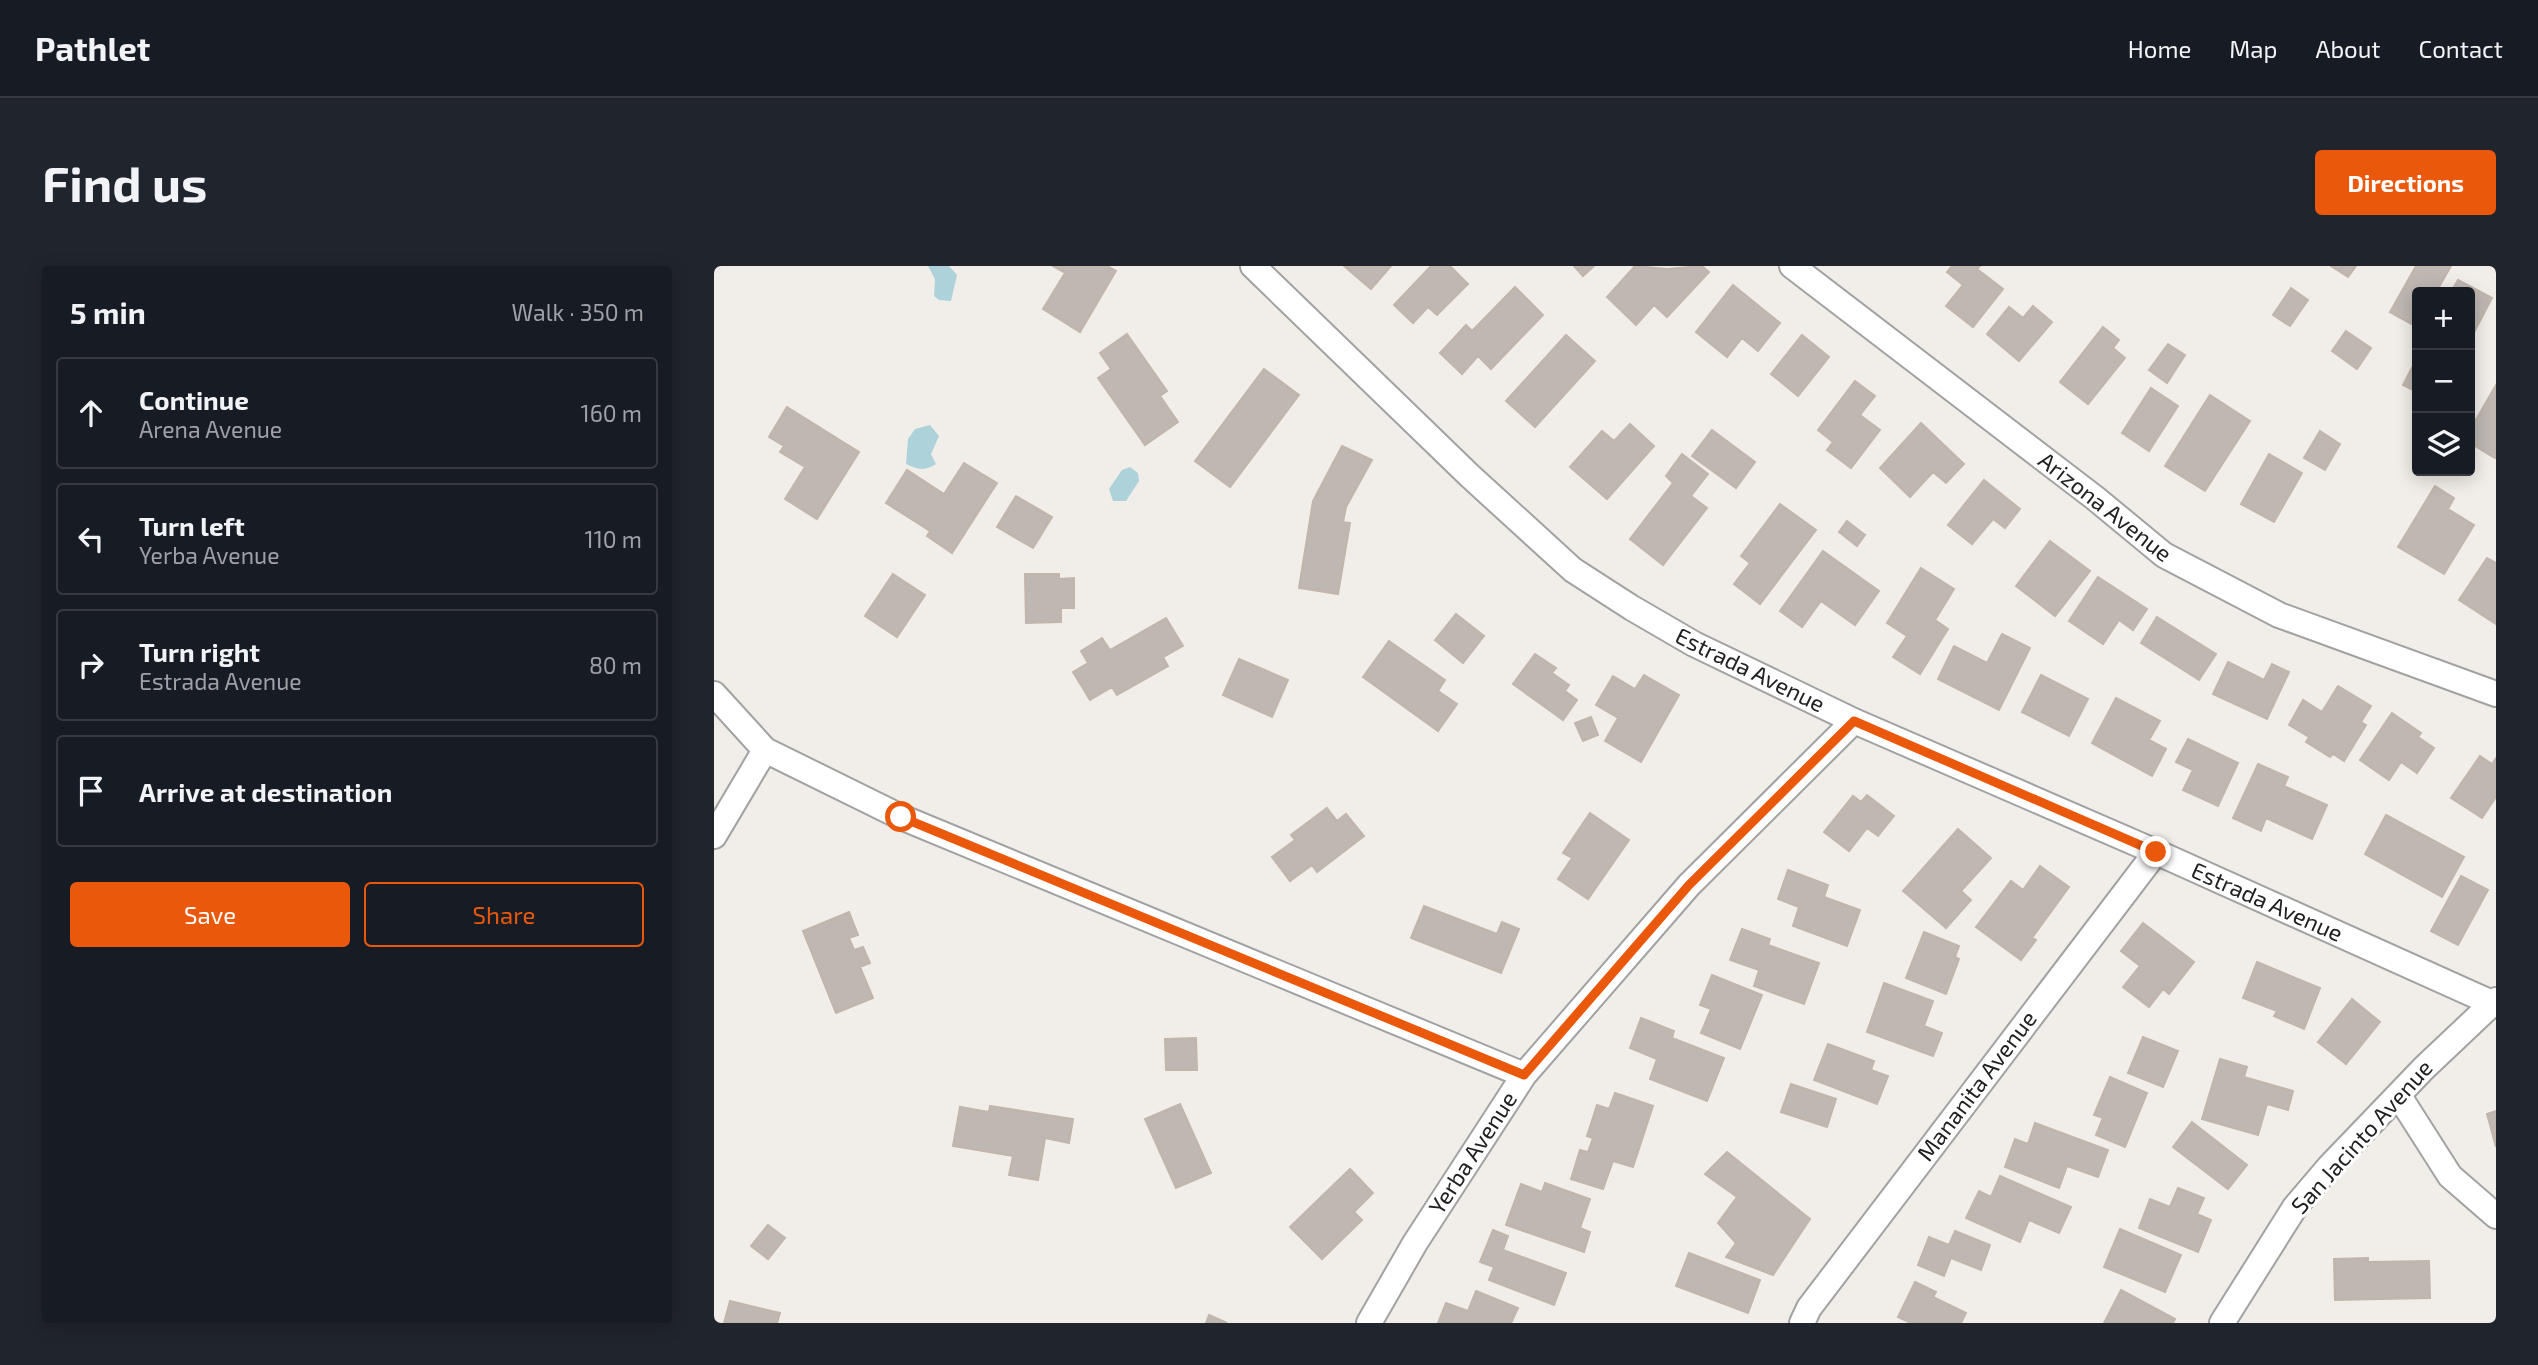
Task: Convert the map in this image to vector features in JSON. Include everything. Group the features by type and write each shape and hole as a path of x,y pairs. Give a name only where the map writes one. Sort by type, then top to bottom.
{"street":[{"name":"Estrada Avenue","path":"1253,266 1470,476 1573,570 1694,644 1854,721 2494,1002"},
{"name":"Arizona Avenue","path":"1792,266 2095,498 2164,555 2279,615 2496,694"},
{"path":"714,694 765,750 901,817 1524,1075"},
{"name":"Yerba Avenue","path":"1369,1323 1415,1242 1524,1075 1689,885 1854,721"},
{"path":"714,836 765,750"},
{"name":"Mananita Avenue","path":"1802,1323 1809,1308 2156,852"},
{"name":"San Jacinto Avenue","path":"2222,1323 2295,1207 2329,1167 2424,1068 2494,1002"},
{"path":"2399,1096 2450,1176 2496,1216"}],"water":[{"path":"928,266 949,266 957,275 951,301 939,300 934,296 935,279"},
{"path":"930,425 939,436 931,454 936,464 928,468 914,468 906,464 908,439 915,429"},
{"path":"1130,467 1138,473 1139,481 1126,501 1113,501 1109,489 1122,470"}],"building":[{"path":"1053,266 1107,266 1116,271 1080,332 1043,309 1065,273"},
{"path":"1344,266 1391,266 1371,289"},
{"path":"1431,266 1450,266 1468,284 1437,315 1428,307 1413,323 1394,305"},
{"path":"1574,266 1594,266 1583,276"},
{"path":"1635,266 1667,269 1702,266 1709,272 1667,317 1654,305 1636,325 1607,297"},
{"path":"1952,266 1980,266 1977,269 2003,289 1973,327 1946,306 1963,285 1947,272"},
{"path":"2331,266 2356,266 2348,277"},
{"path":"2416,266 2451,266 2439,287 2412,287 2412,324 2390,312"},
{"path":"2458,280 2471,287 2454,287"},
{"path":"1733,285 1780,323 1758,351 1742,338 1727,357 1696,332"},
{"path":"1515,287 1543,315 1491,369 1478,356 1462,374 1440,353 1466,325 1472,331"},
{"path":"2291,288 2308,300 2290,326 2273,315"},
{"path":"2475,289 2492,298 2475,330"},
{"path":"2033,306 2052,322 2019,361 1987,334 2009,307 2023,318"},
{"path":"2103,327 2119,340 2113,348 2125,358 2088,404 2060,382"},
{"path":"2346,331 2371,348 2357,369 2332,351"},
{"path":"1127,334 1167,391 1160,396 1178,422 1145,445 1098,378 1111,369 1100,353"},
{"path":"1566,335 1595,361 1535,427 1506,401"},
{"path":"1802,335 1829,357 1798,396 1771,374"},
{"path":"2168,344 2185,355 2167,383 2149,370"},
{"path":"2412,368 2412,390 2403,385"},
{"path":"1264,369 1299,395 1230,487 1195,461"},
{"path":"1855,381 1875,396 1860,415 1880,430 1851,468 1827,450 1833,442 1818,430"},
{"path":"2496,385 2495,458 2475,446 2475,421"},
{"path":"2151,388 2178,406 2149,451 2122,433"},
{"path":"2210,395 2250,421 2205,491 2165,466"},
{"path":"787,407 859,452 817,519 785,499 805,467 780,452 784,446 769,437"},
{"path":"1921,423 1964,464 1946,483 1933,472 1910,497 1880,468"},
{"path":"1630,424 1654,446 1607,499 1570,467 1602,431 1614,441"},
{"path":"1712,430 1755,462 1736,488 1692,456"},
{"path":"2320,431 2340,444 2325,470 2304,458"},
{"path":"1342,446 1372,460 1346,507 1343,522 1350,523 1338,594 1299,588 1313,501"},
{"path":"1682,454 1708,474 1691,496 1707,508 1663,565 1630,539 1673,483 1666,476"},
{"path":"2269,454 2302,473 2274,522 2241,504"},
{"path":"964,463 997,483 952,553 927,536 930,531 886,503 907,470 944,494"},
{"path":"1984,480 2020,509 2005,528 1993,519 1972,544 1948,525"},
{"path":"2435,486 2454,498 2448,509 2474,525 2444,574 2398,547"},
{"path":"1016,496 1052,517 1033,548 997,527"},
{"path":"1780,504 1816,530 1760,604 1734,584 1750,563 1741,556"},
{"path":"1847,521 1865,535 1857,546 1839,532"},
{"path":"2050,541 2090,571 2055,616 2016,586"},
{"path":"1823,551 1879,591 1855,625 1821,601 1802,627 1780,611"},
{"path":"2487,558 2496,563 2496,624 2459,600"},
{"path":"1921,568 1954,589 1935,620 1948,629 1920,674 1893,657 1907,636 1887,623"},
{"path":"893,574 925,595 897,637 865,616"},
{"path":"1025,574 1059,574 1059,579 1074,578 1074,608 1061,608 1061,622 1026,623"},
{"path":"2098,577 2147,609 2133,630 2119,620 2103,644 2069,621"},
{"path":"1456,614 1484,636 1463,663 1435,640"},
{"path":"2157,617 2216,654 2199,680 2141,643"},
{"path":"1166,618 1183,646 1163,657 1168,666 1117,695 1112,687 1090,700 1073,672 1088,663 1081,651 1102,638 1110,650"},
{"path":"2002,634 2030,648 1999,710 1938,679 1954,646 1987,663"},
{"path":"1389,641 1445,680 1438,691 1457,704 1438,731 1363,677"},
{"path":"1535,654 1556,668 1552,673 1569,685 1565,691 1577,700 1563,720 1513,684"},
{"path":"1239,659 1288,680 1272,717 1223,695"},
{"path":"2228,662 2264,680 2272,664 2289,672 2267,719 2213,694"},
{"path":"1644,675 1679,695 1641,762 1605,741 1618,718 1596,705 1613,676 1635,689"},
{"path":"2041,675 2088,699 2069,736 2022,712"},
{"path":"2338,686 2371,706 2361,722 2366,725 2344,761 2333,754 2330,757 2306,742 2309,737 2289,725 2303,700 2322,712"},
{"path":"2116,698 2160,721 2149,740 2166,749 2152,776 2092,743"},
{"path":"2392,713 2421,733 2418,737 2434,748 2417,773 2401,762 2389,780 2360,760"},
{"path":"1591,717 1598,735 1583,741 1575,723"},
{"path":"2188,739 2238,763 2218,806 2183,790 2193,770 2176,762"},
{"path":"2480,756 2492,764 2496,758 2496,797 2482,818 2451,798"},
{"path":"2258,764 2288,777 2284,786 2327,805 2312,839 2266,818 2261,831 2233,818"},
{"path":"1867,795 1894,816 1878,836 1867,828 1849,851 1824,832 1853,796 1861,802"},
{"path":"1327,808 1337,821 1346,814 1364,836 1317,872 1312,865 1290,881 1272,857 1295,840 1291,835"},
{"path":"1590,813 1629,840 1588,899 1558,879 1572,858 1563,853"},
{"path":"2386,815 2464,857 2442,897 2365,854"},
{"path":"1958,829 1991,858 1961,891 1971,900 1946,928 1903,891"},
{"path":"2040,866 2069,887 2032,938 2036,940 2021,960 1976,927 2011,881 2023,890"},
{"path":"1788,870 1828,885 1824,897 1860,910 1847,946 1793,926 1799,907 1778,899"},
{"path":"2461,876 2488,890 2458,945 2431,931"},
{"path":"1424,906 1497,934 1502,922 1519,929 1501,973 1411,938"},
{"path":"849,912 858,935 849,938 854,950 863,947 870,963 860,967 873,998 836,1013 803,931"},
{"path":"2143,923 2194,962 2169,994 2163,989 2149,1007 2123,987 2140,966 2121,951"},
{"path":"1742,929 1770,939 1768,945 1819,963 1804,1004 1754,986 1759,970 1730,960"},
{"path":"1924,932 1959,946 1955,957 1959,959 1946,994 1906,978"},
{"path":"2257,962 2320,988 2304,1029 2274,1016 2277,1011 2243,998"},
{"path":"1712,975 1762,995 1740,1049 1701,1033 1711,1009 1700,1005"},
{"path":"1884,983 1933,1001 1924,1026 1942,1033 1933,1056 1867,1032"},
{"path":"2352,999 2380,1022 2346,1064 2318,1042"},
{"path":"1641,1018 1674,1031 1672,1038 1724,1058 1707,1101 1650,1079 1657,1059 1630,1048"},
{"path":"2143,1037 2178,1051 2163,1087 2128,1073"},
{"path":"1196,1038 1197,1070 1166,1070 1165,1039"},
{"path":"1828,1044 1874,1061 1871,1070 1888,1076 1877,1104 1814,1080"},
{"path":"2220,1059 2247,1067 2244,1077 2293,1091 2288,1110 2267,1104 2258,1135 2202,1119"},
{"path":"2110,1077 2147,1093 2125,1147 2096,1135 2103,1118 2094,1115"},
{"path":"1791,1084 1836,1099 1827,1127 1781,1112"},
{"path":"1615,1093 1653,1106 1633,1167 1613,1161 1603,1189 1571,1179 1580,1150 1588,1152 1593,1138 1587,1136 1597,1105 1609,1109"},
{"path":"1180,1104 1211,1173 1176,1188 1145,1119"},
{"path":"990,1106 1073,1119 1069,1143 1045,1138 1038,1180 1009,1175 1013,1156 953,1146 960,1107 989,1112"},
{"path":"2496,1111 2496,1147 2487,1114"},
{"path":"2192,1122 2247,1165 2228,1189 2173,1147"},
{"path":"2035,1123 2108,1150 2098,1177 2067,1166 2059,1188 2005,1167 2015,1139 2028,1144"},
{"path":"1727,1152 1810,1219 1773,1275 1726,1257 1736,1243 1718,1223 1737,1197 1705,1174"},
{"path":"1350,1169 1373,1193 1354,1212 1362,1220 1322,1259 1290,1227"},
{"path":"2000,1176 2071,1207 2059,1233 2029,1220 2020,1242 1966,1218 1979,1191 1991,1197"},
{"path":"1545,1183 1590,1199 1580,1228 1590,1232 1584,1252 1506,1225 1521,1184 1542,1192"},
{"path":"2178,1188 2204,1198 2197,1214 2211,1220 2198,1252 2139,1228 2150,1199 2170,1207"},
{"path":"768,1225 785,1238 768,1259 751,1246"},
{"path":"2120,1229 2181,1255 2165,1292 2104,1267"},
{"path":"1493,1230 1508,1236 1503,1250 1566,1273 1554,1305 1489,1280 1494,1267 1480,1262"},
{"path":"1955,1231 1990,1245 1981,1270 1951,1258 1944,1276 1918,1265 1929,1237 1949,1245"},
{"path":"1689,1253 1760,1280 1748,1313 1676,1286"},
{"path":"2368,1258 2368,1262 2429,1261 2430,1298 2335,1300 2334,1259"},
{"path":"1915,1282 1936,1292 1933,1297 1966,1313 1961,1323 1911,1323 1898,1317"},
{"path":"2121,1290 2175,1319 2173,1323 2104,1323"},
{"path":"1476,1291 1518,1308 1511,1323 1438,1323 1446,1303 1468,1311"},
{"path":"730,1301 780,1313 777,1323 724,1323"},
{"path":"1209,1315 1227,1323 1206,1323"}],"route":[{"path":"901,817 1090,894 1286,979 1524,1075 1689,885 1854,721 2156,852"}]}
